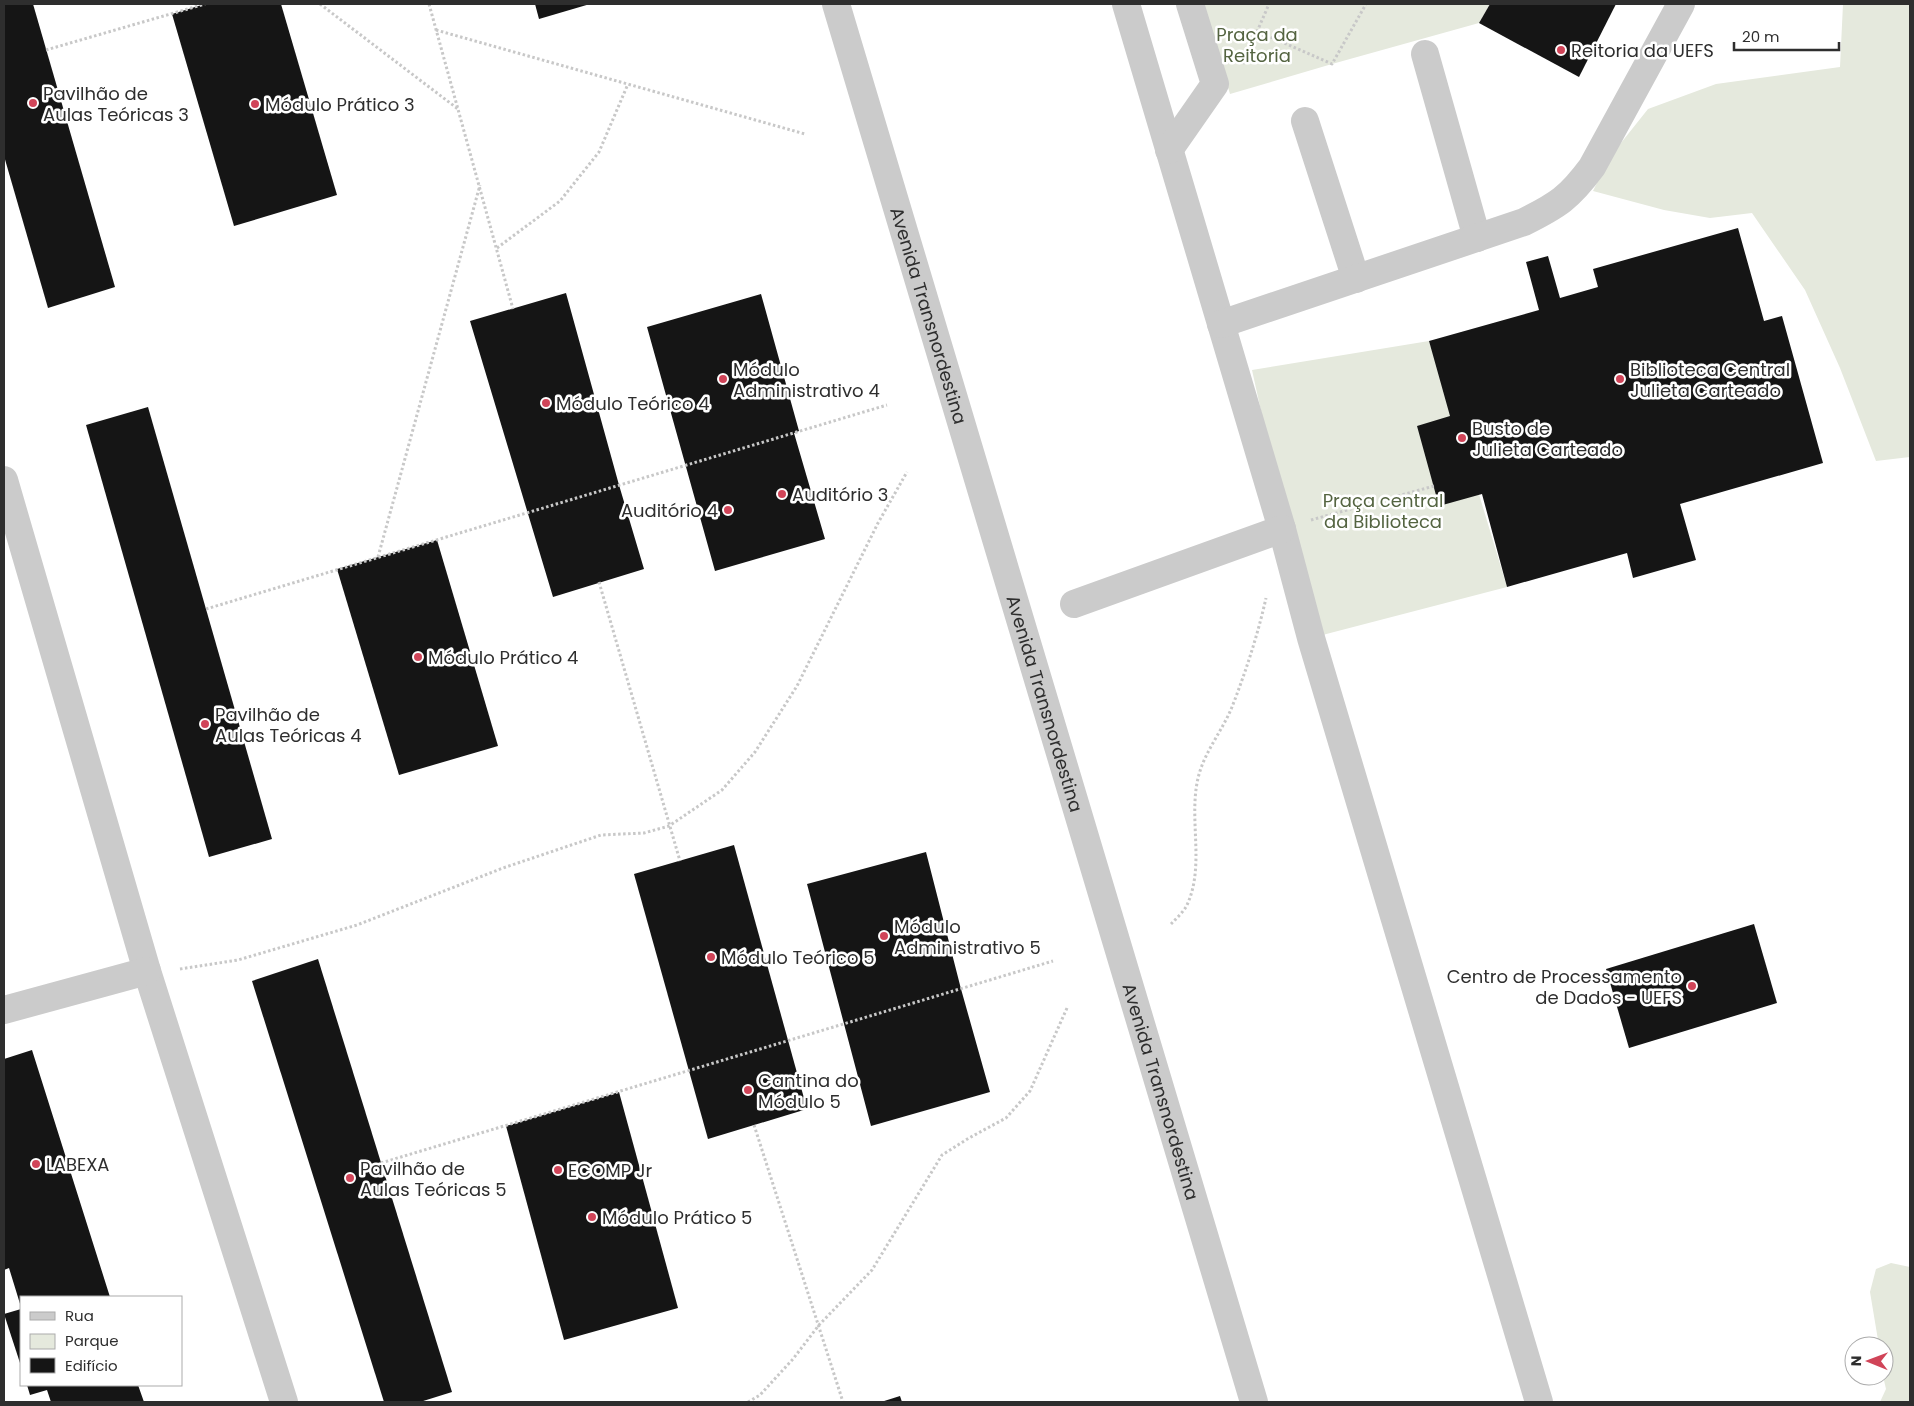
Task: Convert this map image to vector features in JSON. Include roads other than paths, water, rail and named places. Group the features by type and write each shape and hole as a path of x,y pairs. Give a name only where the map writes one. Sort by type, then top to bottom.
{"street":[{"name":"Avenida Transnordestina","path":"836,4 1254,1402"},
{"path":"1126,4 1221,324 1295,525 1314,647 1539,1402"},
{"path":"1170,150 1215,84 1190,4"},
{"path":"1221,324 1524,222 1555,207 1575,189 1592,168 1681,4"},
{"path":"1425,54 1477,238"},
{"path":"1305,121 1356,279"},
{"path":"4,480 147,971 284,1402"},
{"path":"1074,604 1295,525"},
{"path":"4,1010 147,971"}],"place":[{"name":"Reitoria da UEFS","path":"1561,50"},
{"name":"Pavilhão de Aulas Teóricas 3","path":"33,103"},
{"name":"Módulo Prático 3","path":"255,104"},
{"name":"Módulo Administrativo 4","path":"723,379"},
{"name":"Biblioteca Central Julieta Carteado","path":"1620,379"},
{"name":"Módulo Teórico 4","path":"546,403"},
{"name":"Busto de Julieta Carteado","path":"1462,438"},
{"name":"Auditório 3","path":"782,494"},
{"name":"Auditório 4","path":"728,510"},
{"name":"Módulo Prático 4","path":"418,657"},
{"name":"Pavilhão de Aulas Teóricas 4","path":"205,724"},
{"name":"Módulo Administrativo 5","path":"884,936"},
{"name":"Módulo Teórico 5","path":"711,957"},
{"name":"Centro de Processamento de Dados - UEFS","path":"1692,986"},
{"name":"Cantina do Módulo 5","path":"748,1090"},
{"name":"LABEXA","path":"36,1164"},
{"name":"ECOMP Jr","path":"558,1170"},
{"name":"Pavilhão de Aulas Teóricas 5","path":"350,1178"},
{"name":"Módulo Prático 5","path":"592,1217"}],"park label":[{"name":"Praça da Reitoria","path":"1257,44"},
{"name":"Praça central da Biblioteca","path":"1383,510"}]}
